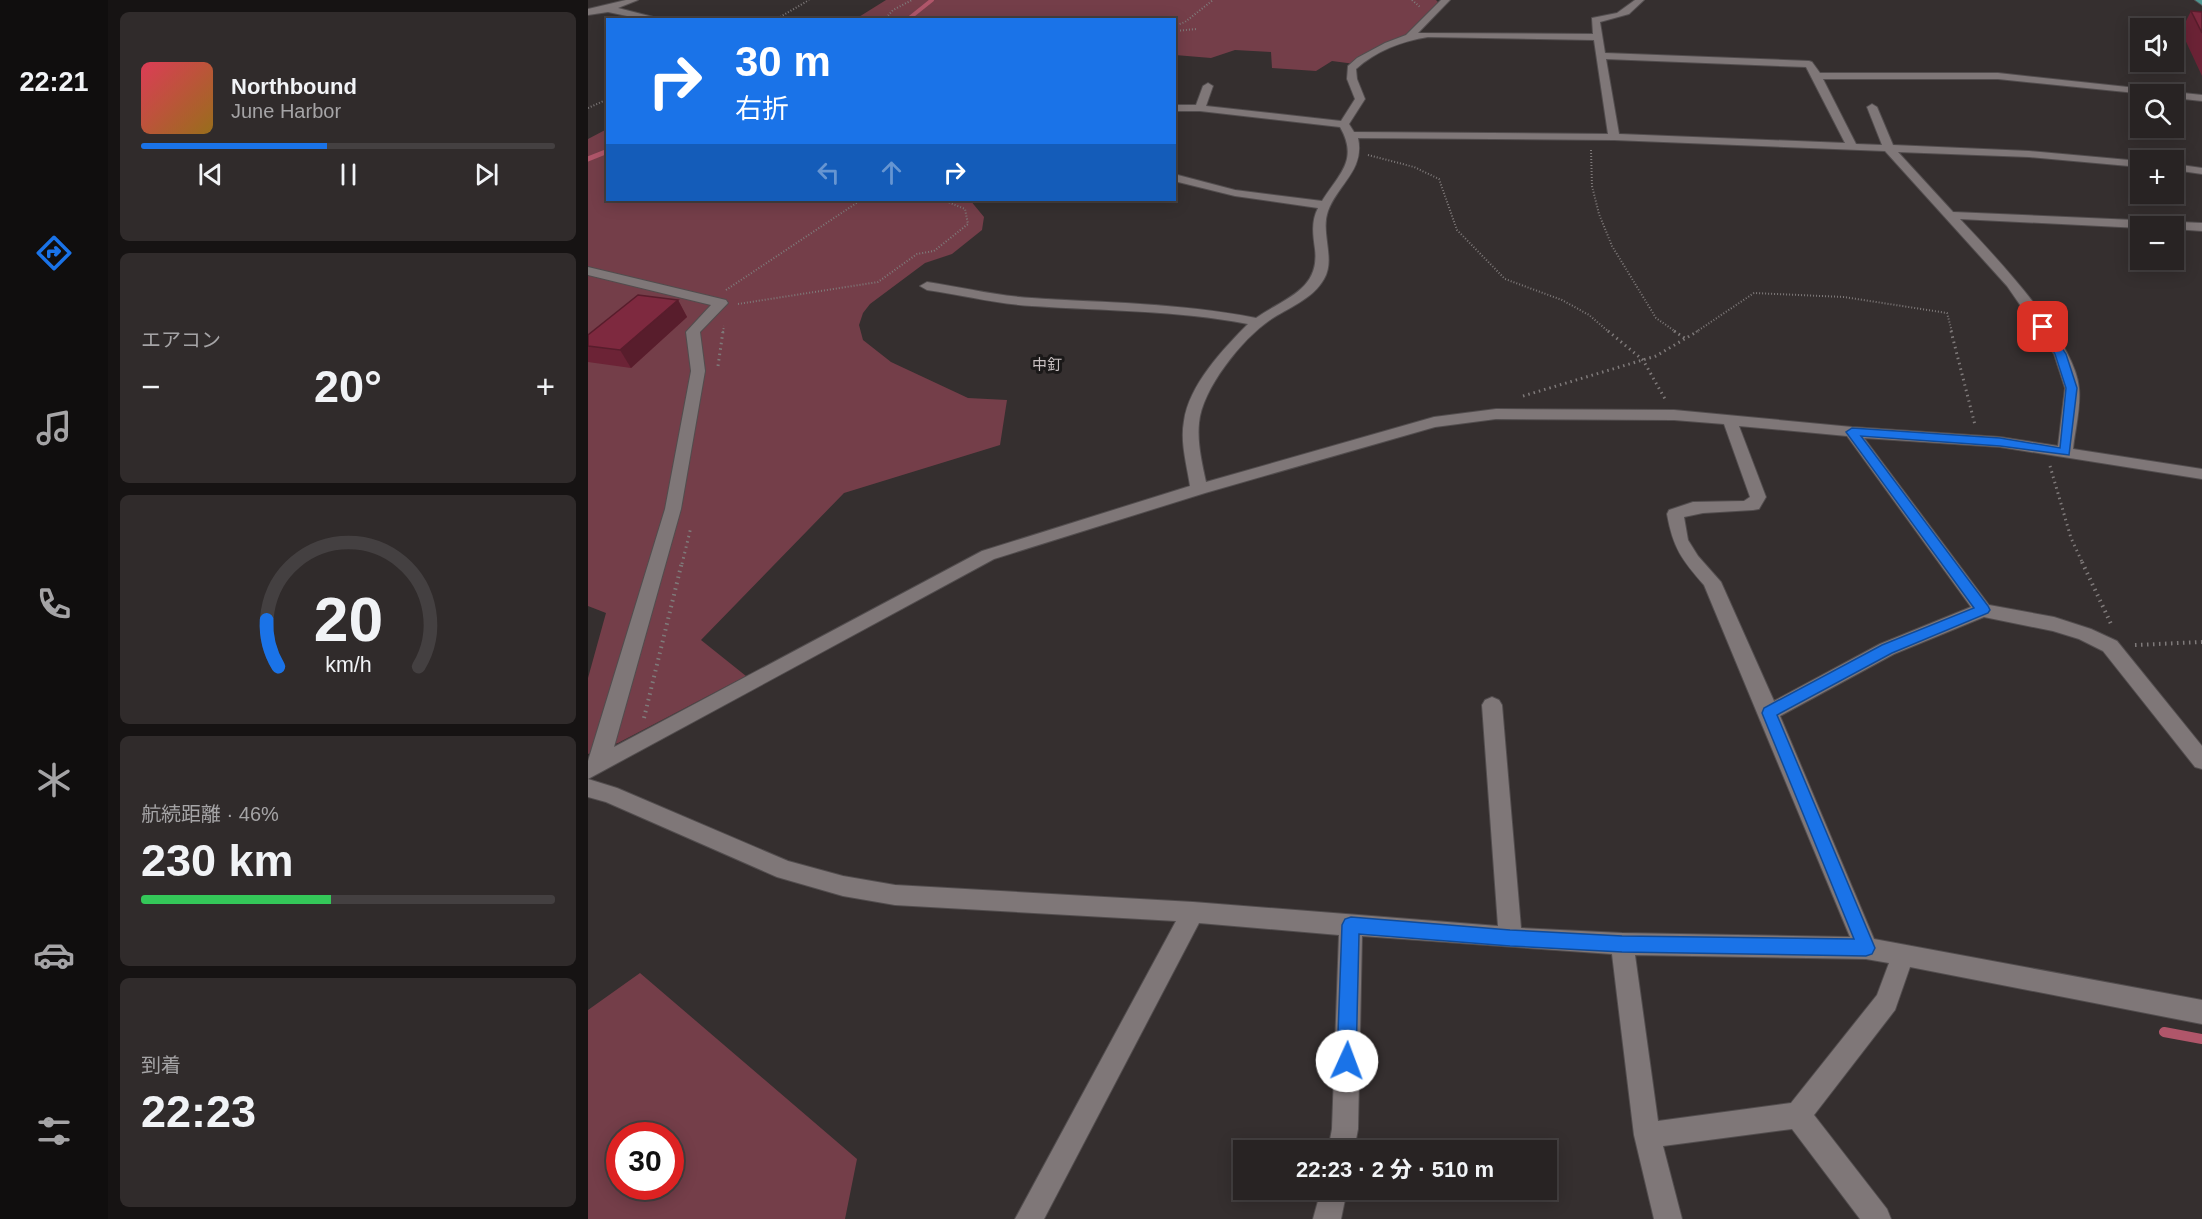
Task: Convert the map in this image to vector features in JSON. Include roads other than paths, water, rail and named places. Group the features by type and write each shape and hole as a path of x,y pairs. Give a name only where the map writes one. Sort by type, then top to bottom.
{"street":[{"path":"588,12 608,9 634,0"},
{"path":"1409,37 1446,0"},
{"path":"1614,138 1595,20 1614,17 1634,8 1640,0"},
{"path":"608,9 651,18"},
{"path":"1344,124 1361,104 1362,97 1351,78 1352,68 1360,60 1409,37 1428,34 1598,37"},
{"path":"1601,56 1809,64 1852,147"},
{"path":"1817,76 1998,76 2130,90"},
{"path":"1200,108 1208,86"},
{"path":"2184,96 2202,98"},
{"path":"1872,107 1889,149 1948,216 2012,283 2061,354 2072,388 2065,453"},
{"path":"1176,108 1200,108 1344,124 1352,135 1354,151 1351,168 1325,205 1319,225 1323,262 1321,274 1313,285 1257,322 1202,390 1192,413 1192,443 1199,489"},
{"path":"1352,135 1591,137 2029,154 2130,163"},
{"path":"2184,168 2202,171"},
{"path":"1176,178 1235,193 1325,205"},
{"path":"1948,216 2130,224"},
{"path":"2184,226 2202,226"},
{"path":"588,271 721,303 693,332 698,371 673,509 594,768"},
{"path":"927,286 1029,302 1150,307 1212,313 1257,322"},
{"path":"594,768 988,555 1199,489 1434,423 1469,416 1674,415 1978,441 2045,449 2202,474"},
{"path":"1730,421 1758,497 1754,505 1738,509 1684,509 1675,514 1680,540 1692,560 1712,582 1866,948"},
{"path":"1852,432 1983,610"},
{"path":"1769,713 1887,649 1983,610 2054,624 2116,646 2202,761"},
{"path":"1492,705 1510,938"},
{"path":"588,788 610,794 785,870 843,886 895,895 1193,912 1510,938 1622,944 1866,948 2202,1012"},
{"path":"1029,1219 1193,912"},
{"path":"1343,1140 1351,925"},
{"path":"1622,944 1647,1134 1668,1219"},
{"path":"1647,1134 1797,1114 1887,1002 1903,955"},
{"path":"1797,1114 1877,1219"},
{"path":"1327,1219 1332,1200"}],"waterway":[{"path":"910,18 932,0"},
{"path":"588,159 606,152"},
{"path":"2164,1032 2202,1039"}],"district":[{"name":"中釘","path":"1047,364"}]}
